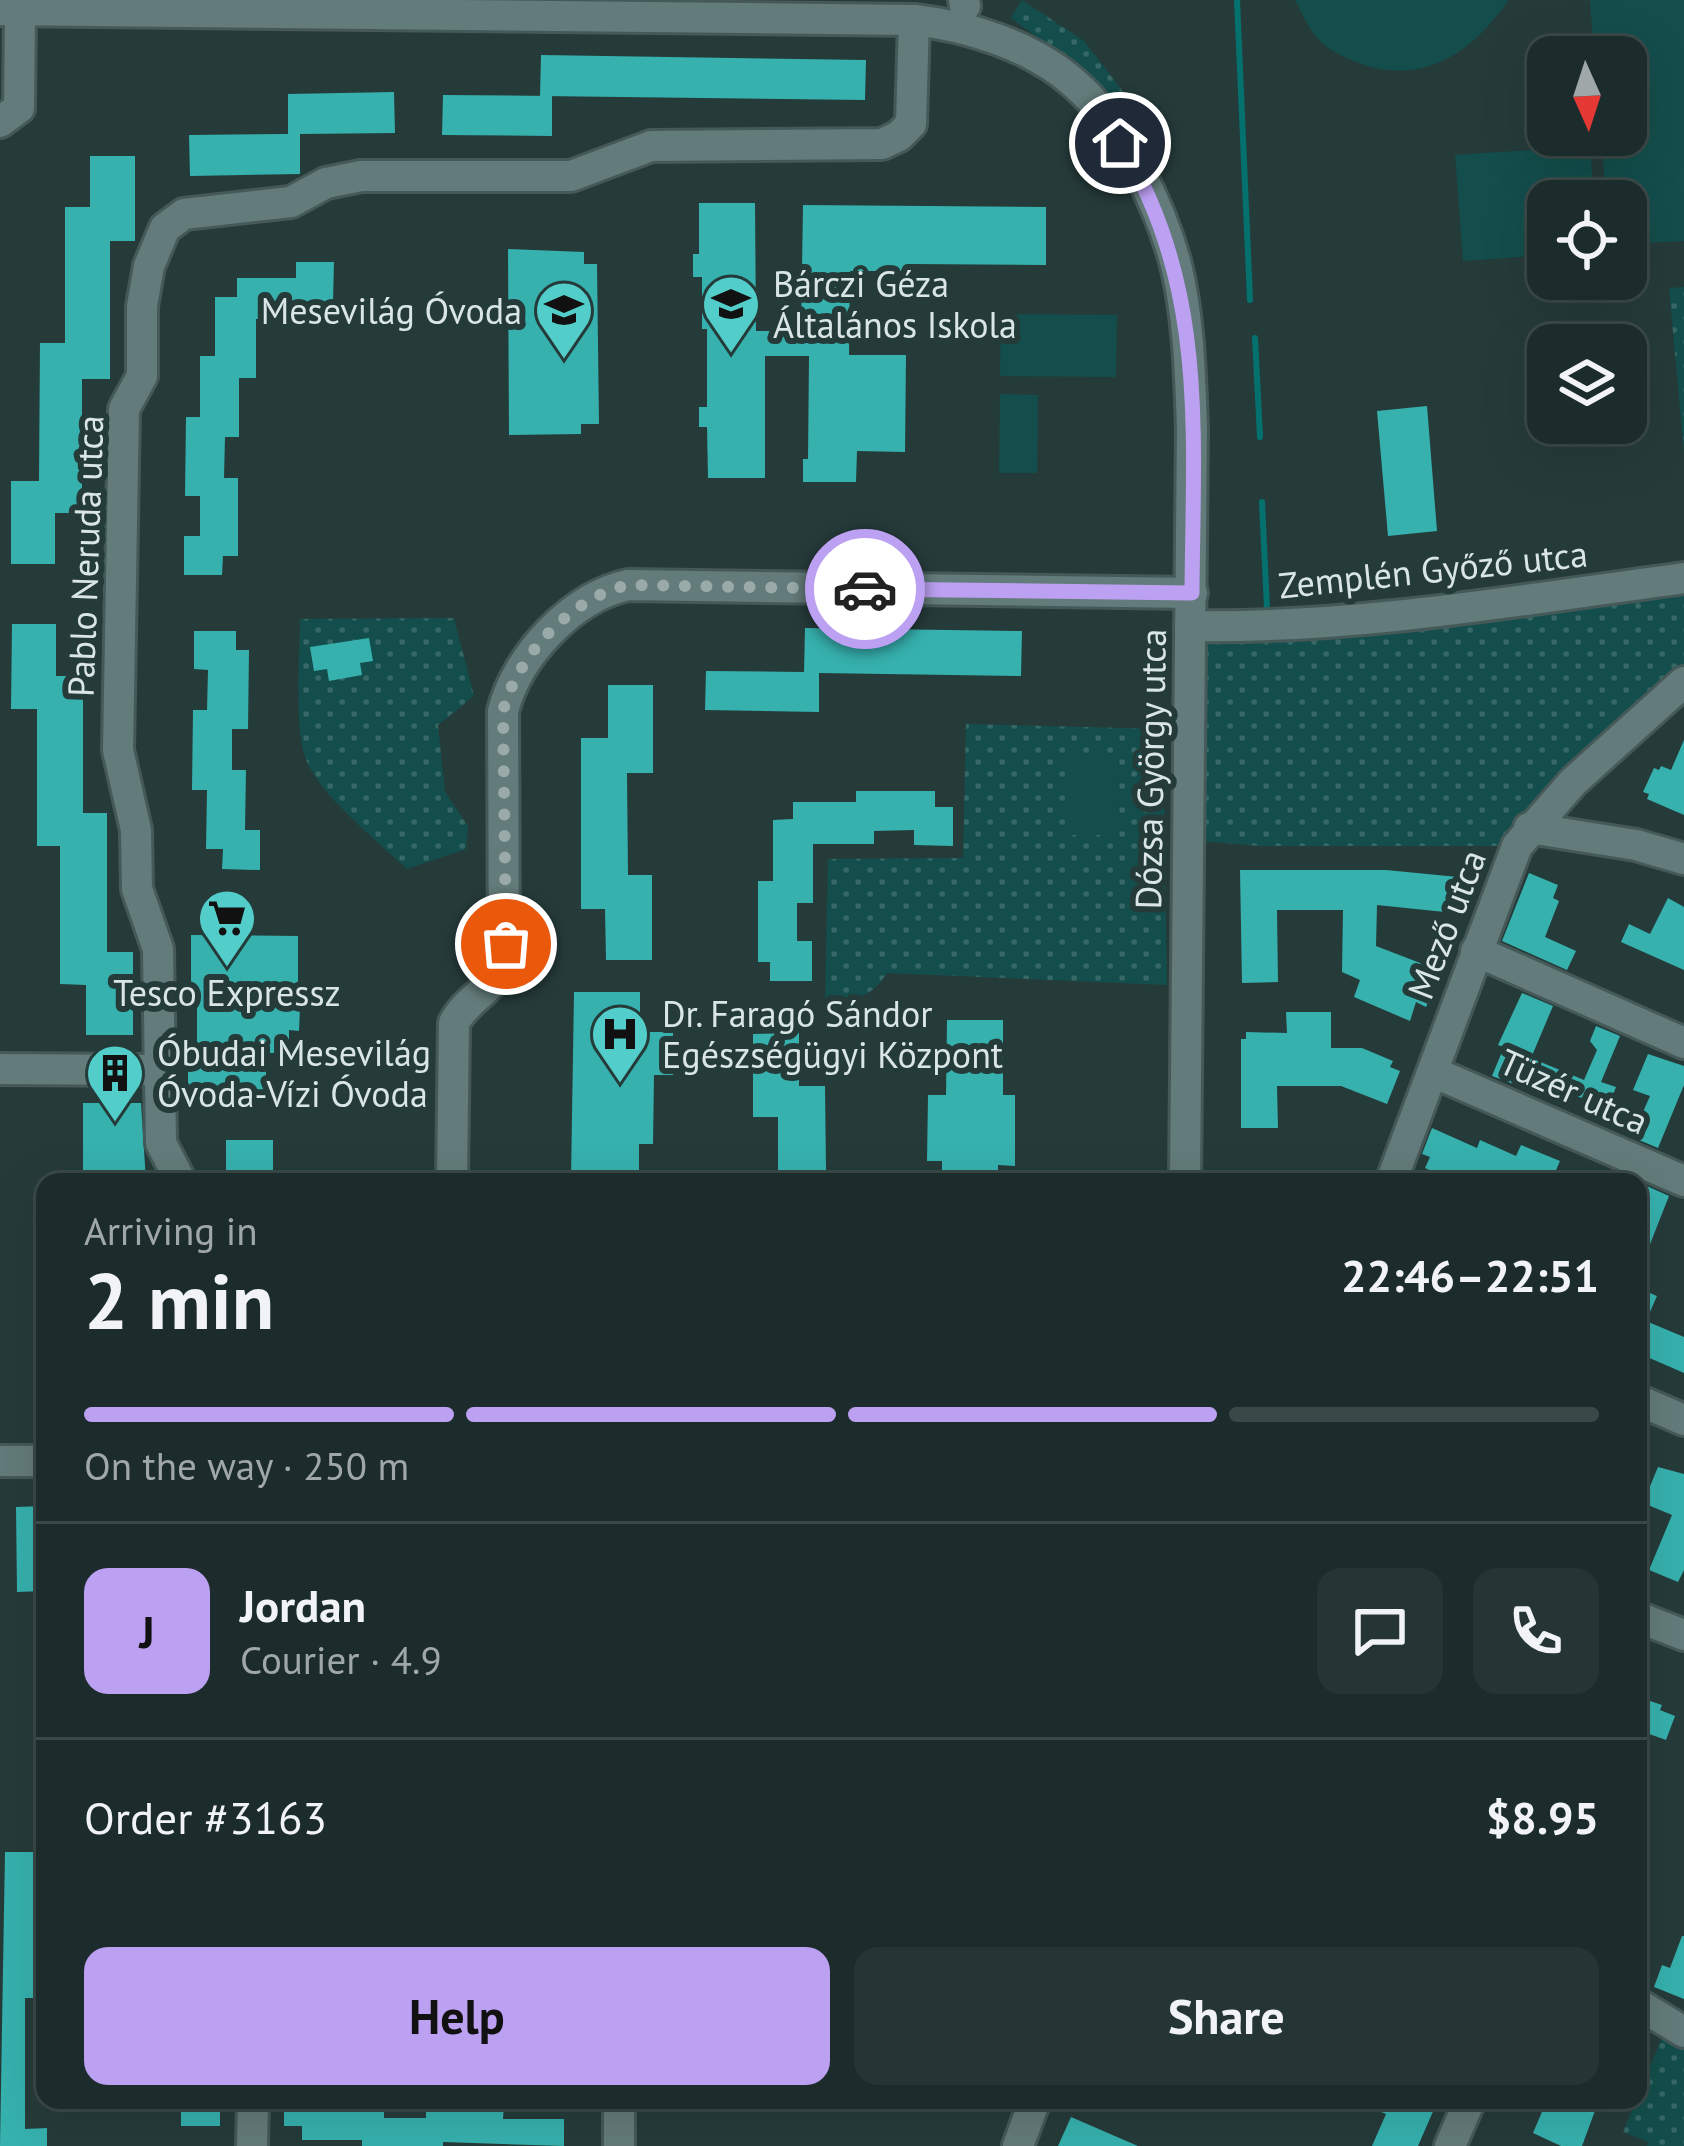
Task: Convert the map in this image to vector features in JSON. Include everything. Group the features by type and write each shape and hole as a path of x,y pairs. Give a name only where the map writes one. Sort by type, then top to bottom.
{"street":[{"name":"Dózsa György utca","path":"10,10 689,8 914,20 963,11 1073,82 1120,143 1159,215 1176,265 1190,373 1185,1173"},
{"path":"0,122 20,108 10,10"},
{"name":"Pablo Neruda utca","path":"176,1173 161,1143 158,950 137,889 136,830 118,743 124,409 142,376 144,286 165,228 184,214 291,202 326,182 361,176 571,176 651,146 882,144 911,124 914,20"},
{"name":"Zemplén Győző utca","path":"1190,626 1300,624 1684,578"},
{"path":"452,1173 454,1023 500,975 504,957 503,711 525,663 586,602 628,585 1192,593"},
{"name":"Mező utca","path":"1394,1173 1516,846 1573,782 1684,682"},
{"path":"1529,828 1636,844 1684,860"},
{"path":"1476,951 1684,1043"},
{"path":"2,1069 160,1070"},
{"name":"Tüzér utca","path":"1433,1072 1684,1181"},
{"path":"1647,1404 1684,1420"},
{"path":"0,1461 36,1461"},
{"path":"1647,1621 1684,1635"},
{"path":"1647,2009 1684,2032"},
{"path":"252,2146 253,2109"},
{"path":"619,2109 619,2146"},
{"path":"1018,2146 1032,2109"},
{"path":"1450,2146 1466,2109"}],"shaded area":[{"path":"1022,0 1084,41 1141,115 1129,125 1053,49 1011,18"},
{"path":"1295,0 1508,0 1463,49 1444,60 1404,71 1359,63 1333,51 1315,36"},
{"path":"1590,0 1684,0 1684,241 1647,243 1647,180 1604,180 1603,156 1647,156 1647,36 1593,36"},
{"path":"1527,150 1527,156 1591,156 1592,180 1527,180 1527,256 1463,261 1455,155"},
{"path":"1684,287 1684,452 1669,288"},
{"path":"1001,314 1117,315 1116,377 1000,376"},
{"path":"1000,394 1038,395 1037,473 999,473"},
{"path":"1684,579 1684,681 1516,846 1260,846 1200,841 1191,627"},
{"path":"454,618 474,696 438,725 445,792 468,826 466,849 407,869 336,803 306,759 299,711 300,619"},
{"path":"966,724 1163,729 1167,985 887,973 861,996 825,1000 828,859 963,858"},
{"path":"1070,758 1119,758 1118,835 1070,835"},
{"path":"1663,2035 1684,2048 1684,2146 1647,2146 1648,2142 1623,2132 1632,2109 1647,2109 1647,2074"}],"building":[{"path":"541,55 866,60 865,100 540,96"},
{"path":"394,92 395,133 300,134 300,174 190,176 189,135 288,134 288,94"},
{"path":"443,95 552,96 552,136 442,135"},
{"path":"90,156 135,156 135,241 110,241 110,379 82,379 82,513 55,513 55,564 11,564 11,481 39,481 40,343 65,343 65,207 90,207"},
{"path":"699,203 755,203 756,331 801,331 803,205 1046,207 1046,265 910,264 910,271 850,271 849,355 906,355 905,452 857,451 856,482 803,482 803,459 808,459 809,356 765,356 765,478 708,478 707,427 699,427 699,407 707,407 707,329 702,329 702,277 693,277 693,254 699,254"},
{"path":"508,249 584,252 584,264 597,264 599,424 581,424 581,434 509,435"},
{"path":"296,262 334,262 333,303 316,303 316,319 256,319 256,378 239,378 239,437 225,437 224,478 238,478 238,556 223,556 222,575 184,575 184,536 200,536 200,496 185,496 186,417 200,417 200,356 215,356 215,297 237,297 237,278 296,278"},
{"path":"1427,406 1437,531 1388,536 1377,411"},
{"path":"12,624 56,624 56,676 83,676 83,813 107,813 107,952 133,952 133,1035 86,1035 86,985 60,984 60,846 37,846 37,709 11,709"},
{"path":"805,628 1022,631 1021,676 819,673 819,712 705,710 706,671 804,672"},
{"path":"194,631 236,631 236,650 249,650 248,729 232,729 232,770 246,770 245,830 260,830 260,870 222,869 223,849 206,849 207,790 192,790 193,710 207,710 208,670 194,669"},
{"path":"369,638 373,661 360,663 362,675 329,681 327,669 314,671 310,647"},
{"path":"608,685 653,685 653,773 627,773 628,875 652,875 652,960 606,960 605,909 581,909 581,738 608,738"},
{"path":"1684,740 1684,815 1647,799 1649,794 1643,792 1654,768 1671,770"},
{"path":"856,791 935,791 935,807 953,807 953,846 914,845 914,830 874,831 874,844 813,844 813,903 797,903 797,941 812,941 812,981 770,981 770,962 758,962 758,881 773,881 773,820 793,819 793,802 856,802"},
{"path":"1240,870 1386,870 1468,878 1464,914 1377,905 1376,946 1441,971 1426,1007 1416,1002 1410,1021 1354,997 1360,980 1342,972 1343,910 1277,910 1278,982 1242,983"},
{"path":"1529,873 1558,885 1553,898 1559,901 1545,937 1576,951 1567,970 1502,941"},
{"path":"1668,898 1684,907 1684,970 1621,942 1629,924 1650,934"},
{"path":"191,935 298,936 298,987 310,987 310,1008 300,1007 299,1031 289,1030 289,1041 276,1041 276,1053 266,1053 266,1101 188,1101 188,1060 197,1060"},
{"name":"Dr. Faragó Sándor Egészségügyi Központ","path":"574,992 640,992 640,1032 673,1032 673,1075 654,1075 653,1144 639,1144 639,1173 571,1173"},
{"path":"1522,993 1553,1006 1531,1058 1584,1080 1597,1050 1590,1041 1596,1026 1620,1036 1601,1082 1616,1087 1608,1108 1561,1090 1557,1100 1492,1076 1504,1047 1498,1045"},
{"path":"1286,1012 1331,1012 1331,1048 1362,1048 1393,1061 1390,1067 1400,1071 1387,1104 1341,1086 1277,1086 1278,1128 1241,1128 1241,1039 1246,1039 1246,1032 1287,1033"},
{"path":"947,1020 1003,1020 1003,1095 1015,1095 1015,1166 998,1165 998,1173 942,1173 942,1161 927,1161 928,1095 946,1095"},
{"path":"799,1033 799,1086 825,1086 826,1170 778,1170 778,1117 753,1117 753,1034"},
{"path":"1648,1054 1684,1066 1684,1085 1658,1148 1632,1137 1650,1096 1633,1090"},
{"name":"Óbudai Mesevilág Óvoda-Vízi Óvoda","path":"83,1103 141,1103 145,1173 83,1173"},
{"path":"1432,1128 1477,1148 1480,1140 1516,1156 1521,1145 1560,1161 1555,1173 1436,1173 1425,1168 1430,1157 1422,1154"},
{"path":"226,1140 273,1140 273,1173 226,1173"},
{"path":"1647,1186 1669,1196 1647,1252"},
{"path":"1647,1292 1657,1296 1647,1319"},
{"path":"1647,1321 1684,1337 1684,1373 1647,1357"},
{"path":"1658,1467 1684,1474 1684,1570 1678,1582 1649,1570 1672,1515 1647,1505"},
{"path":"36,1506 36,1591 17,1592 16,1507"},
{"path":"1647,1700 1675,1716 1666,1740 1647,1733"},
{"path":"5,1852 36,1852 36,1998 25,1998 25,2129 47,2128 47,2146 0,2146"},
{"path":"1682,1936 1684,1999 1654,1987 1662,1965 1670,1968"},
{"path":"181,2109 220,2109 220,2126 181,2126"},
{"path":"284,2109 384,2109 384,2118 426,2118 426,2109 504,2109 503,2119 564,2119 564,2146 443,2142 443,2146 362,2146 362,2140 302,2140 302,2126 284,2126"},
{"path":"1374,2109 1434,2109 1418,2146 1372,2146 1386,2114"},
{"path":"1543,2109 1596,2109 1582,2146 1561,2146 1533,2133"},
{"path":"1071,2117 1138,2146 1058,2146"}],"waterway":[{"path":"1237,0 1250,300"},
{"path":"1255,338 1260,437"},
{"path":"1262,502 1267,608"}],"way so far":[{"path":"506,944 503,711 525,663 568,616 609,589 628,585 865,589"}],"place":[{"name":"Bárczi Géza Általános Iskola","path":"731,355"},
{"name":"Mesevilág Óvoda","path":"564,361"},
{"name":"Tesco Expressz","path":"227,969"},
{"name":"Dr. Faragó Sándor Egészségügyi Központ","path":"620,1085"},
{"name":"Óbudai Mesevilág Óvoda-Vízi Óvoda","path":"115,1124"}],"route":[{"path":"865,589 1192,593 1190,373 1180,285 1159,215 1120,143"}]}
